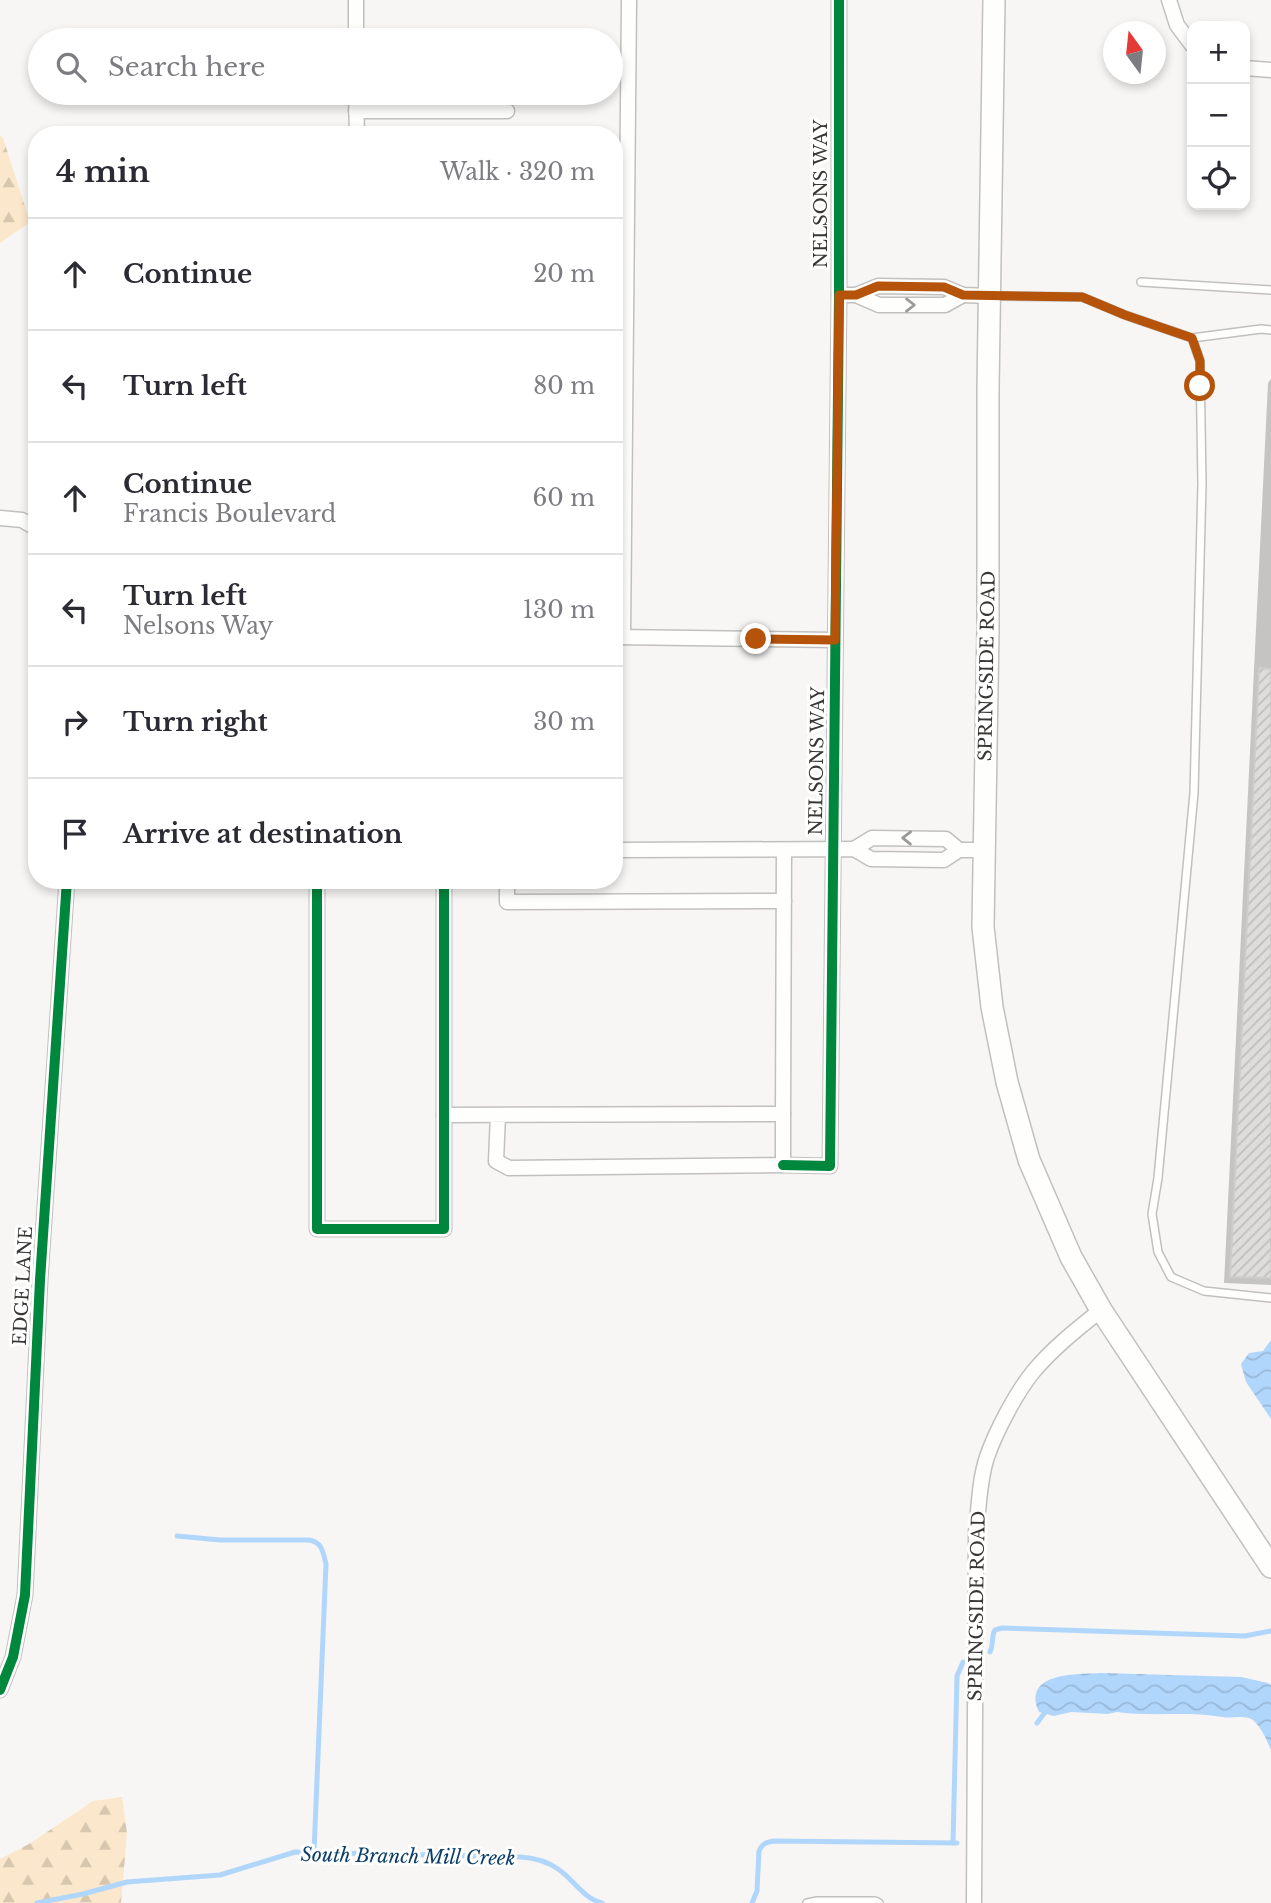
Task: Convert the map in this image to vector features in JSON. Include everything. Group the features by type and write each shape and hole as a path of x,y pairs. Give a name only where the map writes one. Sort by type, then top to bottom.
{"main road":[{"name":"SPRINGSIDE ROAD","path":"994,0 983,927 992,1007 1007,1082 1029,1160 1071,1257 1101,1310 1271,1567"}],"street":[{"path":"356,0 356,28"},
{"path":"623,382 629,0"},
{"name":"NELSONS WAY","path":"783,1165 830,1166 839,295 839,0"},
{"path":"1169,0 1177,25 1187,38"},
{"path":"1250,68 1271,70"},
{"path":"356,105 356,126"},
{"path":"356,111 507,111"},
{"path":"839,295 856,295 878,286 891,286 944,287 963,295 990,296"},
{"path":"0,518 22,520 28,524"},
{"path":"623,637 835,640"},
{"path":"623,850 855,849 872,838 884,838 946,839 959,850"},
{"path":"855,849 871,859 944,860 959,850 985,850"},
{"path":"498,1115 496,1161 509,1168 783,1165 784,850"},
{"name":"EDGE LANE","path":"0,1690 13,1657 25,1595 41,1270 66,889"},
{"path":"317,889 317,1229 444,1229 444,889"},
{"path":"507,889 507,902 784,901"},
{"path":"444,1115 783,1114"},
{"name":"SPRINGSIDE ROAD","path":"974,1903 976,1532 987,1458 1007,1414 1033,1372 1072,1333 1101,1310"}],"lane":[{"path":"1141,282 1271,290"},
{"path":"990,296 1082,297 1192,338 1271,330"},
{"path":"1192,338 1200,361 1202,484 1194,793 1158,1178 1152,1214 1158,1252 1171,1277 1204,1291 1271,1298"},
{"path":"807,1903 879,1903"}],"green space":[{"path":"0,135 28,216 28,223 0,243"},
{"path":"122,1797 127,1833 121,1903 0,1903 0,1859 29,1844 93,1801"}],"water":[{"path":"1271,1340 1271,1419 1246,1382 1241,1364 1249,1353 1263,1351"},
{"path":"1102,1673 1241,1677 1268,1683 1271,1685 1271,1750 1259,1727 1247,1718 1117,1712 1071,1712 1054,1716 1039,1712 1036,1699 1038,1689 1045,1682 1067,1675"}],"building":[{"path":"1259,668 1271,669 1271,1278 1230,1277"}],"waterway":[{"path":"177,1536 220,1540 309,1540 317,1543 323,1552 326,1564 314,1852"},
{"path":"990,1652 994,1632 1002,1628 1245,1636 1271,1631"},
{"path":"953,1843 957,1676 963,1662"},
{"name":"South Branch Mill Creek","path":"1037,1723 1046,1711"},
{"name":"South Branch Mill Creek","path":"752,1903 757,1891 759,1851 769,1842 957,1843"},
{"name":"South Branch Mill Creek","path":"37,1903 127,1882 220,1875 295,1852 531,1858 554,1866 584,1893 602,1903"}],"cycle path":[{"path":"783,1165 830,1166 839,295 839,0"},
{"path":"0,1690 13,1657 25,1595 40,1280 66,889"},
{"path":"317,889 317,1229 444,1229 444,889"}],"route":[{"path":"756,639 835,640 839,295 856,295 878,286 944,287 963,295 1082,297 1192,338 1200,361 1200,386"}]}
